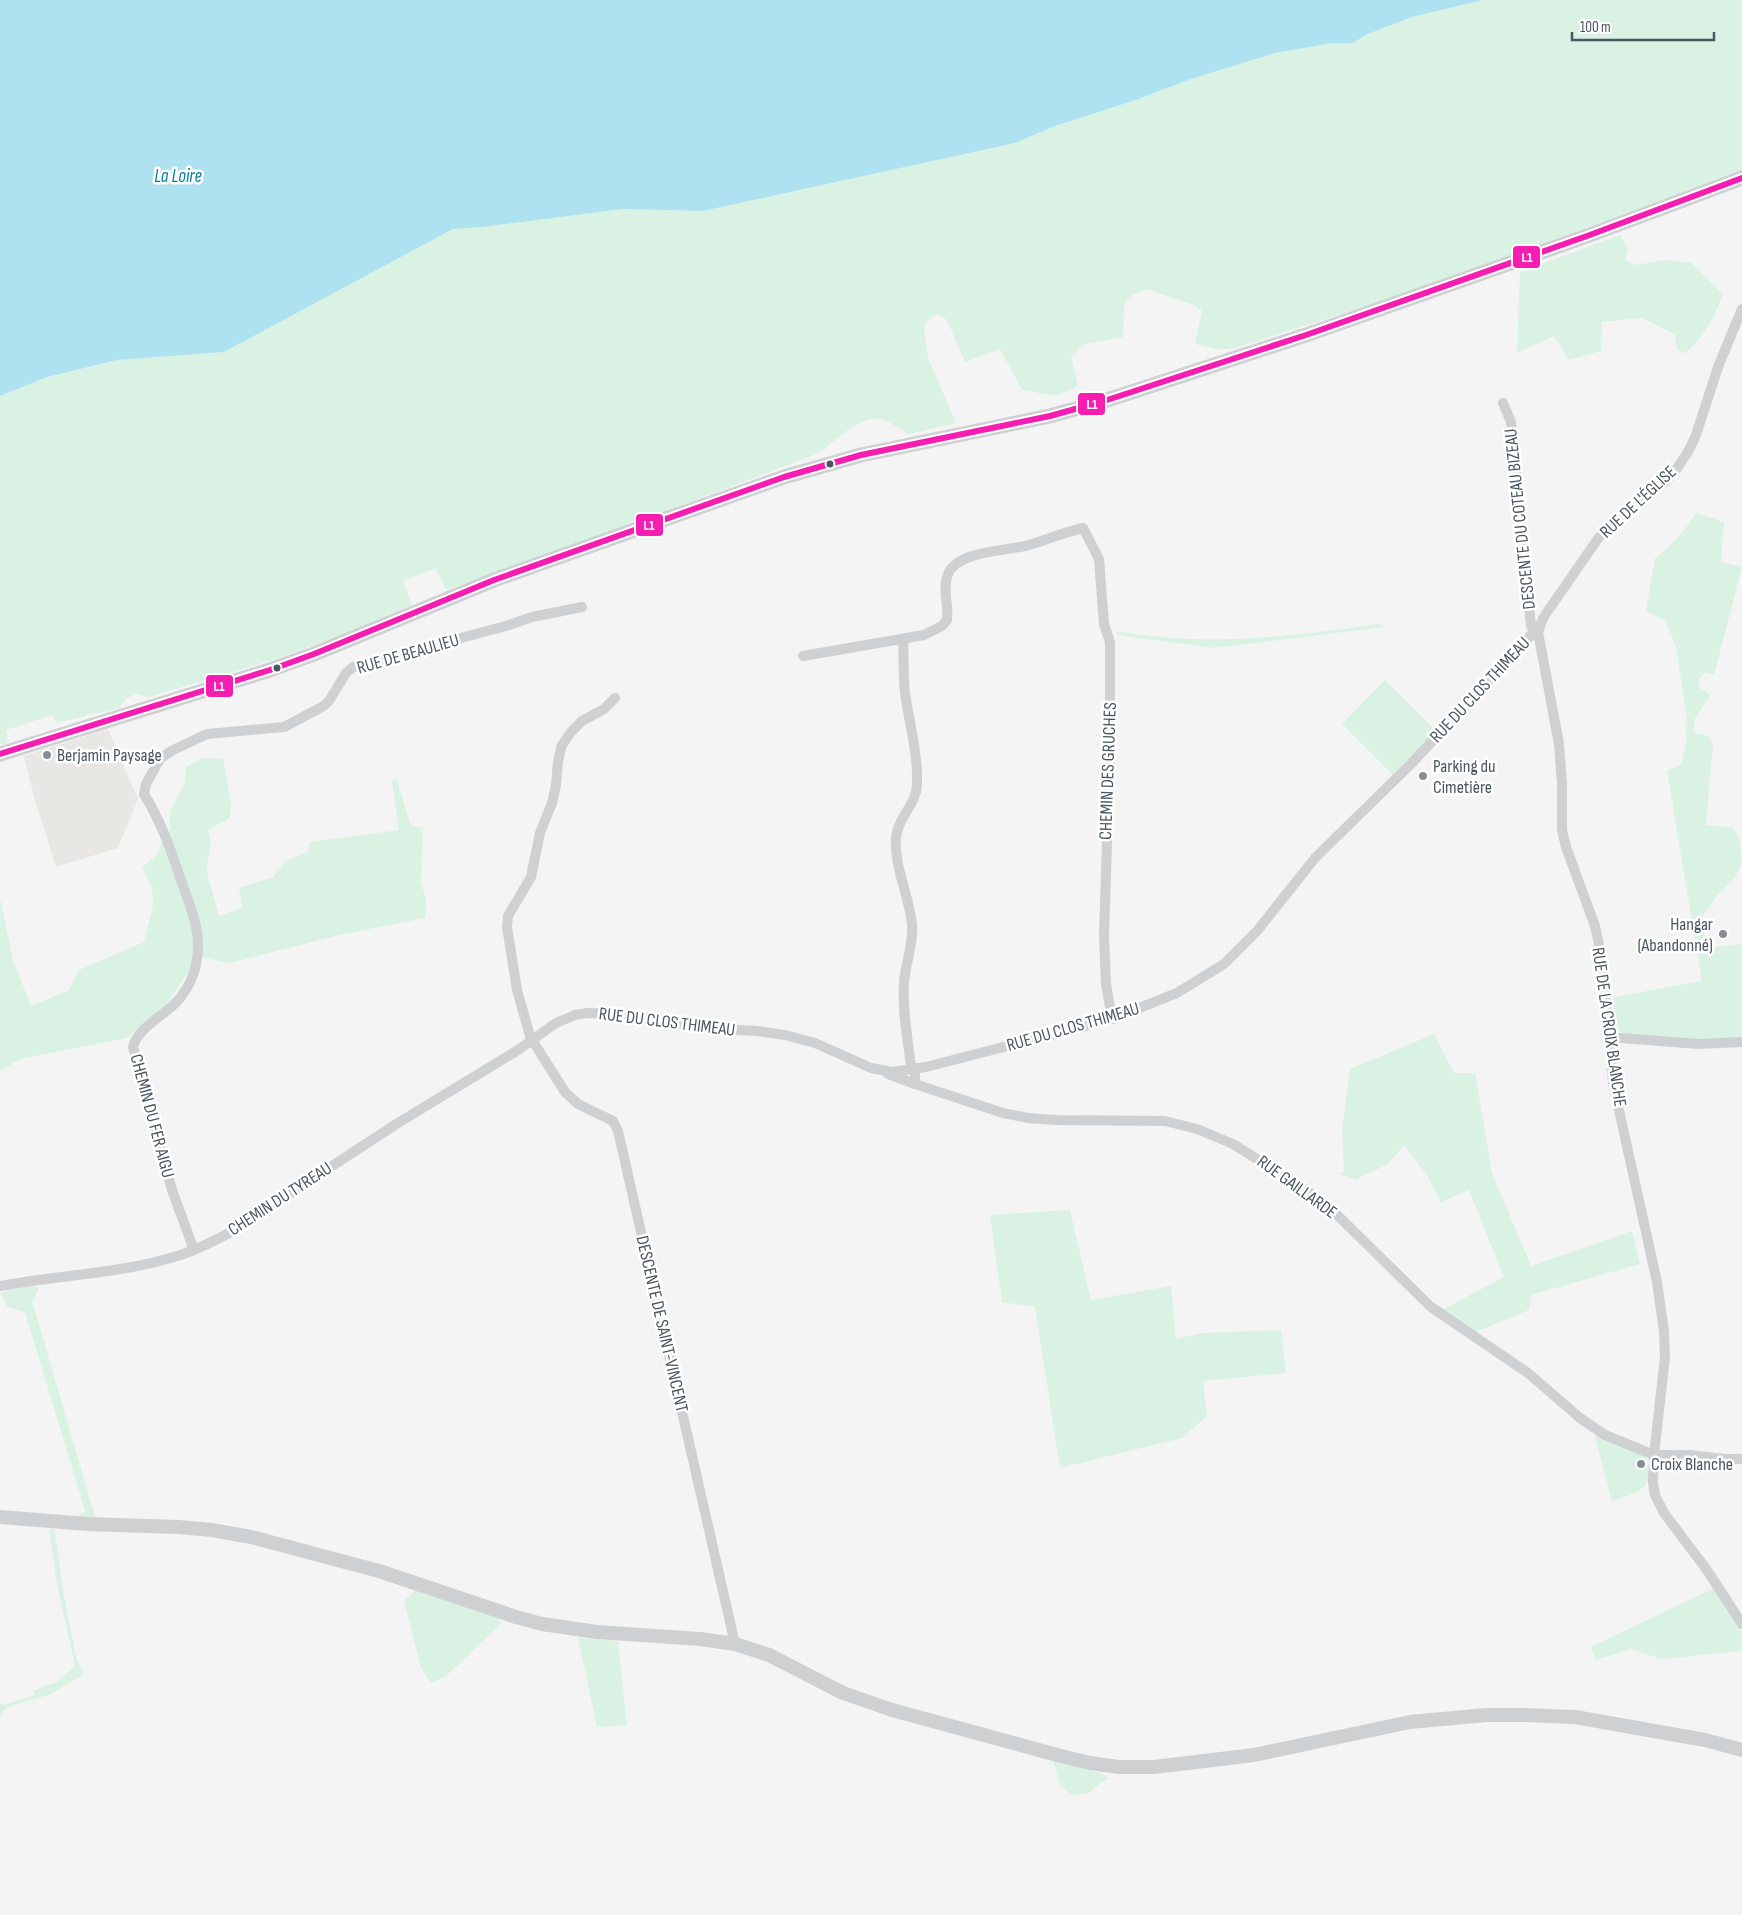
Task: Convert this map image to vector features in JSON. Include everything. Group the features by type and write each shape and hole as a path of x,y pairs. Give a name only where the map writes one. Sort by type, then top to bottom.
{"main road":[{"path":"0,754 270,670 314,654 494,580 784,476 860,455 1050,416 1104,401 1323,329 1587,236 1742,178"}],"street":[{"name":"RUE DE L'ÉGLISE","path":"1538,632 1543,618 1608,526 1666,480 1678,467 1689,450 1696,435 1718,367 1742,309"},
{"name":"DESCENTE DU COTEAU BIZEAU","path":"1503,403 1511,422 1531,626 1538,632"},
{"name":"CHEMIN DES GRUCHES","path":"904,640 935,630 947,620 946,577 958,562 1032,544 1083,528 1098,559 1104,624 1110,642 1110,748 1104,936 1106,984 1112,1019"},
{"name":"RUE DE BEAULIEU","path":"151,775 163,756 200,736 284,727 322,707 346,673 353,667 509,625 532,617 582,607"},
{"name":"RUE DU CLOS THIMEAU","path":"532,1039 556,1022 575,1015 587,1013 618,1014 659,1019 704,1028 757,1031 800,1038 816,1043 871,1068 882,1071 913,1070 1112,1019 1177,993 1224,964 1257,930 1315,858 1411,764 1534,633 1538,632"},
{"name":"RUE DE LA CROIX BLANCHE","path":"1538,632 1559,744 1562,784 1562,830 1566,847 1595,926 1602,958 1613,1083 1657,1282 1664,1331 1665,1357 1654,1455 1653,1483 1655,1495 1664,1513 1707,1570 1742,1624"},
{"path":"803,656 904,640 905,692 914,747 917,792 914,801 898,826 896,847 912,925 912,941 905,974 904,1006 910,1067 915,1073 915,1084"},
{"name":"DESCENTE DE SAINT-VINCENT","path":"615,698 604,709 582,721 562,745 552,803 540,833 531,877 508,916 507,927 517,990 532,1039 565,1092 578,1104 613,1121 618,1131 736,1644"},
{"name":"CHEMIN DU FER AIGU","path":"151,775 144,794 163,829 186,892 197,930 198,956 194,974 186,991 173,1007 140,1034 135,1040 133,1047 172,1190 194,1250"},
{"path":"1608,1037 1698,1044 1742,1042"},
{"name":"CHEMIN DU TYREAU","path":"0,1286 143,1265 194,1250 229,1233 532,1039"},
{"name":"RUE GAILLARDE","path":"882,1071 915,1084 1014,1116 1048,1120 1165,1122 1197,1129 1233,1144 1318,1198 1432,1307 1534,1378 1593,1428 1627,1445 1654,1455"},
{"path":"1654,1455 1690,1455 1724,1460 1742,1459"},
{"path":"0,1517 87,1524 212,1530 304,1550 379,1571 542,1624 597,1632 700,1639 736,1644 769,1656 843,1693 892,1710 1057,1755 1090,1763 1119,1767 1154,1767 1235,1758 1410,1722 1486,1715 1524,1714 1575,1717 1705,1740 1742,1750"}],"shaded area":[{"path":"108,729 138,799 118,848 56,867 34,797 24,756"}],"green space":[{"path":"1483,0 1742,0 1742,172 1385,300 1232,349 1216,349 1195,344 1202,311 1194,305 1146,289 1131,295 1124,307 1123,337 1084,344 1071,357 1078,386 1056,396 1022,390 1000,349 965,362 947,320 939,315 930,317 924,327 928,358 956,423 909,434 890,423 871,419 847,431 819,453 611,532 446,590 436,568 403,581 412,605 336,637 279,658 149,697 136,694 126,699 119,708 56,723 52,715 6,730 8,743 0,744 0,396 47,377 117,360 224,352 453,229 623,209 703,211 1015,143 1055,126 1136,100 1188,80 1275,53 1332,43 1353,43 1368,34 1412,17"},
{"path":"1620,235 1628,249 1625,260 1637,265 1663,260 1692,263 1723,294 1712,319 1696,342 1683,354 1676,347 1675,334 1642,318 1602,322 1601,351 1569,360 1554,336 1517,353 1520,272"},
{"path":"1696,513 1724,522 1721,562 1742,567 1714,675 1706,672 1699,678 1699,687 1710,695 1695,718 1694,733 1708,736 1713,743 1706,825 1733,828 1739,837 1742,859 1736,877 1715,898 1701,919 1707,948 1742,944 1742,1038 1702,1040 1623,1034 1614,1025 1614,997 1702,981 1667,770 1681,765 1686,742 1687,717 1676,647 1666,621 1646,611 1655,558 1678,537"},
{"path":"1380,624 1383,627 1215,648 1117,635 1115,631 1181,639 1238,639 1262,638"},
{"path":"1385,680 1437,732 1394,776 1342,724"},
{"path":"203,758 223,759 231,802 230,818 208,830 211,844 206,869 219,916 242,908 239,888 273,877 287,860 308,852 310,842 399,830 392,781 396,777 411,826 423,828 421,881 426,901 425,918 339,935 230,963 200,957 165,1007 126,1038 20,1059 0,1071 0,898 13,960 31,1006 69,990 79,970 144,942 153,906 152,887 142,868 159,852 163,837 170,831 170,811 185,783 186,767"},
{"path":"1434,1034 1454,1073 1475,1073 1492,1173 1531,1266 1632,1231 1640,1264 1531,1295 1529,1310 1473,1333 1438,1312 1504,1277 1469,1190 1441,1202 1427,1175 1404,1145 1388,1164 1355,1180 1340,1174 1344,1171 1342,1128 1350,1069"},
{"path":"1070,1210 1091,1300 1171,1286 1176,1339 1201,1333 1281,1330 1286,1373 1203,1381 1207,1416 1182,1438 1060,1468 1035,1307 1002,1302 990,1215"},
{"path":"35,1286 39,1289 32,1301 96,1520 76,1519 85,1511 25,1312 7,1307 1,1293 16,1287"},
{"path":"1598,1435 1644,1455 1647,1460 1649,1474 1648,1480 1641,1489 1612,1501 1595,1437"},
{"path":"51,1528 55,1531 63,1590 76,1657 84,1674 51,1694 6,1708 0,1717 0,1703 4,1705 35,1695 34,1691 55,1683 75,1666 58,1589 49,1530"},
{"path":"1714,1588 1742,1633 1742,1651 1661,1659 1631,1649 1596,1660 1591,1647"},
{"path":"417,1589 495,1615 502,1623 446,1676 431,1683 421,1668 404,1601"},
{"path":"578,1638 618,1641 627,1725 597,1727"},
{"path":"1056,1761 1104,1774 1109,1779 1100,1783 1089,1793 1072,1795 1059,1782 1053,1763"}],"water":[{"name":"La Loire","path":"0,0 1483,0 1412,17 1368,34 1353,43 1332,43 1275,53 1188,80 1136,100 1055,126 1015,143 703,211 623,209 453,229 224,352 117,360 47,377 0,396"}],"transit line":[{"name":"L1","path":"0,754 270,670 314,654 494,580 784,477 861,455 1050,416 1104,401 1306,335 1587,236 1742,178"}],"place":[{"name":"Berjamin Paysage","path":"47,755"},
{"name":"Parking du Cimetière","path":"1423,776"},
{"name":"Hangar (Abandonné)","path":"1723,934"},
{"name":"Croix Blanche","path":"1641,1464"}]}
